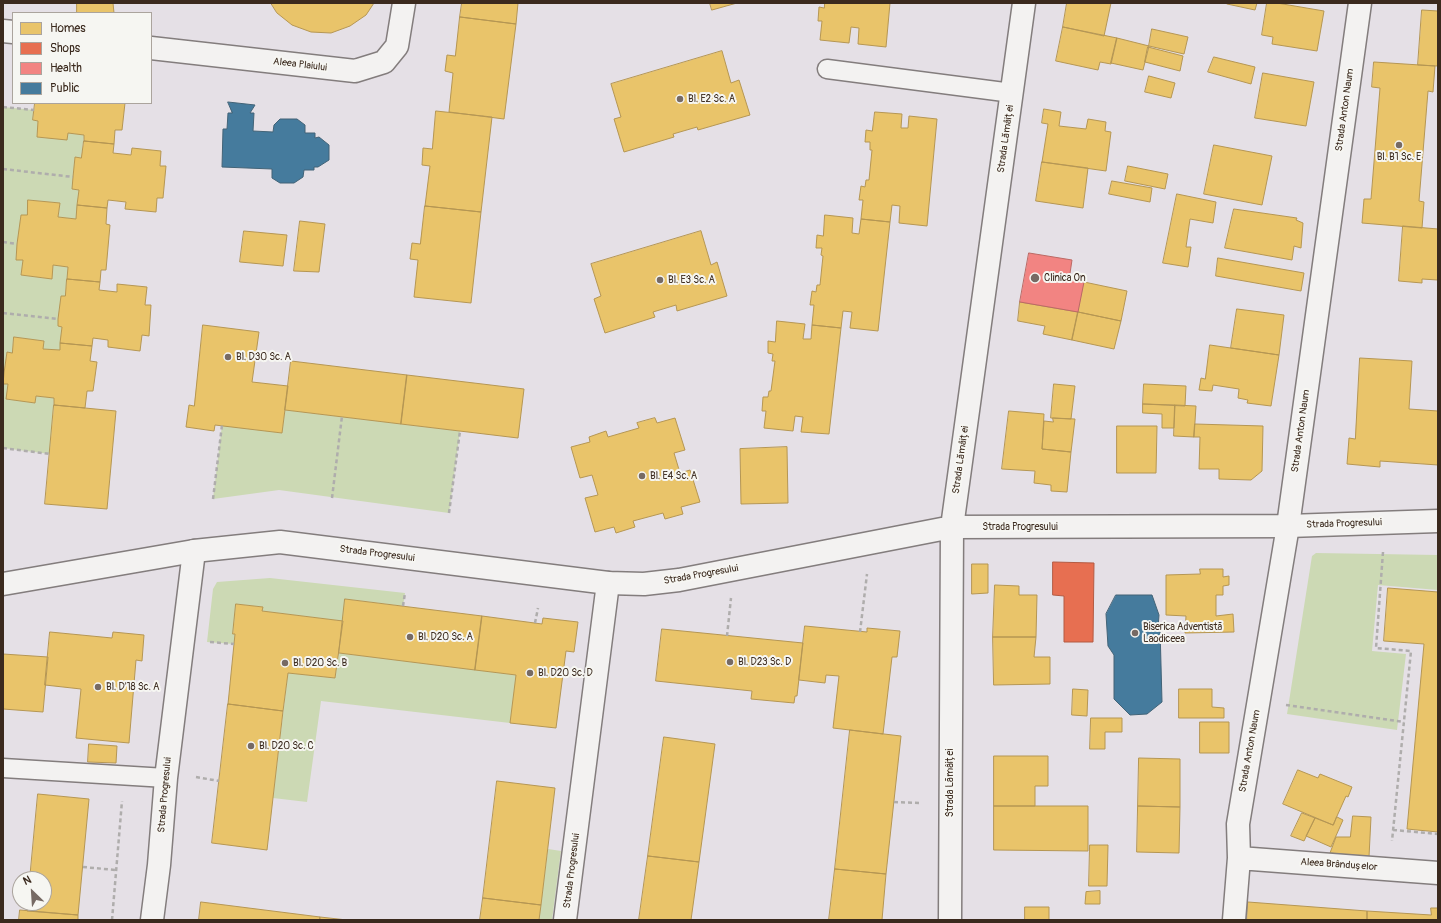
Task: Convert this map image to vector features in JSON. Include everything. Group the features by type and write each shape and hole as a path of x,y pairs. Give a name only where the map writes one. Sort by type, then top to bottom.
{"street":[{"name":"Aleea Plaiului","path":"152,48 355,71 384,62 397,46 404,3"},
{"name":"Strada Lămâiței","path":"950,920 952,527 1024,3"},
{"name":"Strada Anton Naum","path":"1234,920 1239,858 1238,824 1288,526 1360,3"},
{"name":"Strada Progresului","path":"3,584 194,551 280,542 608,583 644,584 679,580 952,527 1288,526 1438,521"},
{"name":"Strada Progresului","path":"152,920 159,864 166,778 194,551"},
{"name":"Strada Progresului","path":"565,920 608,583"},
{"name":"Aleea Brândușelor","path":"1239,858 1438,873"}],"lane":[{"path":"827,69 1012,93"},
{"path":"3,768 166,778"}],"path":[{"path":"3,107 34,110"},
{"path":"3,169 73,177"},
{"path":"3,242 17,244"},
{"path":"3,313 58,319"},
{"path":"332,498 342,416"},
{"path":"213,499 222,425"},
{"path":"449,513 460,431"},
{"path":"3,448 50,454"},
{"path":"1384,550 1376,648 1411,652 1392,846"},
{"path":"860,632 867,574"},
{"path":"403,606 405,593"},
{"path":"727,636 731,597"},
{"path":"535,623 538,608"},
{"path":"207,642 234,644"},
{"path":"1284,705 1404,722"},
{"path":"192,777 219,781"},
{"path":"112,920 123,796"},
{"path":"894,802 926,803"},
{"path":"1393,830 1438,834"},
{"path":"83,867 116,870"}],"green space":[{"path":"3,107 34,110 33,120 38,121 37,137 66,139 68,133 84,135 81,158 75,157 72,189 79,190 76,219 58,217 60,203 28,200 27,215 21,215 16,259 23,260 21,275 52,279 53,265 68,267 65,296 61,296 58,326 62,327 60,350 43,349 44,341 14,337 12,353 7,353 3,383"},
{"path":"3,384 8,384 7,399 35,403 36,396 54,398 50,454 3,448"},
{"path":"285,410 460,431 449,513 279,490 213,499 222,425 282,433"},
{"path":"1316,553 1438,555 1438,590 1378,585 1372,651 1406,654 1397,730 1287,714 1312,556"},
{"path":"270,578 405,593 403,606 346,599 343,621 262,611 262,607 237,604 233,634 235,634 234,644 207,642 213,589 217,582"},
{"path":"339,653 516,675 510,723 321,701 307,802 273,798 288,673 335,678"},
{"path":"548,849 561,851 552,920 539,920"}],"building: Homes":[{"path":"77,3 113,3 114,12 77,12"},
{"path":"271,3 374,3 366,15 350,26 331,33 311,32 292,25 277,13"},
{"path":"462,3 518,3 516,24 460,17"},
{"path":"710,3 737,3 712,10"},
{"path":"825,3 890,3 886,47 858,44 859,28 851,27 849,43 820,40 822,21 818,21 819,7 824,8"},
{"path":"1067,3 1111,3 1104,36 1063,27"},
{"path":"1227,3 1257,3 1255,10"},
{"path":"1267,3 1277,3 1324,11 1317,51 1272,44 1273,37 1262,35"},
{"path":"1422,10 1438,11 1438,66 1418,65"},
{"path":"460,17 516,24 504,119 449,112 453,73 445,71 447,55 455,56"},
{"path":"1063,27 1117,38 1111,64 1100,62 1098,70 1056,61"},
{"path":"1152,29 1188,37 1184,54 1149,46"},
{"path":"1117,38 1149,46 1143,70 1111,63"},
{"path":"1148,47 1183,56 1180,71 1145,62"},
{"name":"Bl. E2 Sc. A","path":"722,51 731,83 739,80 750,115 698,130 697,127 673,134 674,137 624,152 614,119 621,117 611,84"},
{"path":"1214,57 1255,67 1251,84 1208,72"},
{"name":"Bl. B1 Sc. E","path":"1374,62 1435,66 1433,92 1428,91 1419,201 1424,202 1422,228 1362,223 1364,199 1371,199 1380,88 1372,87"},
{"path":"1263,73 1314,82 1306,126 1255,118"},
{"path":"1149,76 1175,83 1171,98 1145,92"},
{"path":"35,104 125,104 122,130 115,130 114,144 84,141 84,135 68,133 67,140 37,137 38,121 33,120"},
{"path":"1044,109 1061,112 1059,126 1086,129 1088,119 1106,122 1105,131 1111,132 1106,171 1042,162 1048,124 1042,123"},
{"path":"436,111 492,117 481,212 425,206 430,166 422,165 423,148 432,149"},
{"path":"875,112 902,114 901,128 908,128 909,116 937,119 927,226 899,223 900,206 892,205 890,222 861,219 863,200 859,200 861,186 865,187 866,180 869,180 872,150 870,150 870,142 865,142 866,130 872,131"},
{"path":"84,141 114,144 113,153 131,155 132,148 161,151 160,166 166,166 163,198 157,198 156,212 125,209 126,202 108,200 107,208 77,205 79,190 72,189 75,157 81,158"},
{"path":"1214,145 1272,156 1262,205 1204,194"},
{"path":"1042,162 1088,168 1083,208 1036,201"},
{"path":"1128,166 1168,174 1165,189 1125,181"},
{"path":"1112,181 1152,188 1150,202 1109,194"},
{"path":"1177,194 1216,202 1213,223 1190,219 1186,247 1191,247 1188,267 1163,263"},
{"path":"28,200 60,203 58,217 76,219 77,205 107,208 106,224 110,225 106,270 101,270 100,282 67,279 68,267 53,265 52,279 21,275 23,260 16,260 17,244 21,215 27,215"},
{"path":"425,206 481,212 471,303 414,297 418,260 410,259 412,243 420,244"},
{"path":"1234,209 1297,218 1296,220 1303,223 1301,248 1294,246 1292,260 1225,248"},
{"path":"825,215 853,218 852,233 859,234 861,219 890,222 878,331 850,328 852,312 843,311 841,328 812,325 814,305 810,305 812,291 816,292 817,285 820,285 823,256 821,255 822,248 816,248 817,235 823,236"},
{"path":"300,221 325,224 319,272 294,271"},
{"path":"1403,226 1438,229 1438,280 1422,279 1422,283 1399,281"},
{"path":"244,231 287,235 283,266 240,262"},
{"name":"Bl. E3 Sc. A","path":"701,231 711,265 717,262 727,296 677,311 676,305 653,312 655,317 605,333 594,299 601,296 591,264"},
{"path":"1218,258 1304,273 1301,291 1216,276"},
{"path":"67,279 100,282 99,290 117,292 117,284 147,287 145,305 151,305 149,336 142,335 140,351 108,347 108,340 93,338 92,346 60,343 62,327 58,326 58,319 61,296 65,296"},
{"path":"1084,282 1127,291 1121,321 1078,312"},
{"path":"1020,302 1078,312 1072,340 1043,334 1045,326 1018,321"},
{"path":"1237,309 1284,315 1279,355 1231,348"},
{"path":"1078,312 1121,321 1114,349 1072,340"},
{"path":"777,321 805,324 803,339 811,339 812,325 841,328 829,434 801,432 803,417 795,416 793,431 764,428 766,411 762,411 763,397 768,397 769,391 771,391 775,361 772,361 773,354 768,353 768,341 775,342"},
{"name":"Bl. D30 Sc. A","path":"203,325 259,332 252,382 288,386 282,433 215,425 214,431 186,427 189,405 194,406"},
{"path":"14,337 44,341 43,349 60,350 60,343 92,346 90,361 97,362 93,391 87,391 85,408 54,405 54,398 36,396 35,403 6,399 8,384 3,384 4,373 7,352 12,353"},
{"path":"1210,345 1279,355 1271,406 1247,403 1248,400 1238,398 1239,389 1213,385 1212,391 1199,390 1201,378 1205,379"},
{"path":"1360,358 1412,361 1409,409 1438,411 1438,465 1380,461 1380,467 1347,464 1349,438 1355,439"},
{"path":"291,361 407,375 401,424 285,410"},
{"path":"407,375 524,389 518,438 401,424"},
{"path":"1054,384 1075,386 1071,419 1051,418"},
{"path":"1144,384 1186,386 1185,406 1143,404"},
{"path":"1143,404 1175,405 1174,428 1162,428 1162,414 1143,413"},
{"path":"54,405 116,411 107,509 45,504"},
{"path":"1175,405 1196,406 1194,437 1174,436"},
{"path":"1009,411 1044,414 1042,449 1071,452 1067,492 1051,491 1051,485 1034,483 1035,471 1002,469"},
{"name":"Bl. E4 Sc. A","path":"655,418 657,423 675,418 685,450 674,453 680,473 690,470 700,502 681,507 683,514 665,519 663,513 633,521 635,527 616,533 614,527 595,532 585,498 598,495 592,475 580,478 571,447 590,442 589,437 606,431 608,437 639,428 637,423"},
{"path":"1053,418 1075,419 1071,452 1042,449 1044,421 1053,422"},
{"path":"1195,424 1263,426 1262,471 1251,480 1219,479 1219,469 1199,469 1200,437 1194,437"},
{"path":"1117,426 1157,426 1156,473 1117,473"},
{"path":"787,447 788,503 741,504 740,449"},
{"path":"972,564 988,564 988,593 972,594"},
{"path":"1200,569 1223,569 1223,577 1229,576 1229,585 1223,586 1223,595 1216,595 1216,616 1233,614 1234,632 1185,633 1186,616 1166,615 1166,575 1200,574"},
{"path":"995,585 1019,586 1019,595 1037,595 1036,637 993,637"},
{"path":"1388,588 1438,592 1438,832 1407,829 1424,644 1384,641"},
{"name":"Bl. D20 Sc. A","path":"345,599 482,616 475,670 339,653"},
{"name":"Bl. D20 Sc. B","path":"236,604 263,607 262,611 343,621 335,678 288,673 283,711 228,704 235,634 233,634"},
{"name":"Bl. D20 Sc. D","path":"482,616 542,624 543,618 578,622 574,652 566,651 556,728 510,723 516,675 475,670"},
{"path":"805,626 867,632 867,628 900,631 897,657 892,657 883,734 833,728 839,676 826,675 825,683 799,680"},
{"name":"Bl. D23 Sc. D","path":"662,629 803,643 797,696 795,696 794,703 751,699 752,691 656,681"},
{"name":"Bl. D'18 Sc. A","path":"50,632 112,638 113,632 144,635 142,661 136,660 129,743 76,738 81,689 45,685"},
{"path":"993,637 1036,637 1034,657 1050,657 1050,684 994,685"},
{"path":"3,654 48,657 43,712 3,709"},
{"path":"1073,689 1088,690 1087,716 1072,715"},
{"path":"1179,689 1212,689 1212,707 1224,708 1224,718 1179,718"},
{"name":"Bl. D20 Sc. C","path":"228,704 283,711 267,850 212,843"},
{"path":"1091,718 1122,718 1122,732 1105,732 1105,749 1090,749"},
{"path":"1200,722 1229,722 1229,753 1200,753"},
{"path":"850,730 901,736 886,874 835,869"},
{"path":"664,737 715,744 699,862 648,856"},
{"path":"89,744 117,746 116,763 88,762"},
{"path":"994,756 1048,756 1048,786 1035,786 1035,806 994,806"},
{"path":"1139,758 1180,759 1180,807 1138,806"},
{"path":"1298,770 1318,778 1320,774 1352,787 1348,797 1346,796 1333,825 1283,804"},
{"path":"497,781 555,788 541,905 483,898"},
{"path":"38,794 89,799 78,915 27,911 52,911 52,871 31,871"},
{"path":"994,806 1088,806 1088,851 994,850"},
{"path":"1138,806 1180,807 1179,853 1137,852"},
{"path":"1302,813 1315,818 1304,841 1291,836"},
{"path":"1353,816 1371,817 1369,857 1330,853 1336,837 1350,837"},
{"path":"1337,817 1343,820 1331,847 1306,836 1315,818 1333,825"},
{"path":"1090,845 1108,845 1107,886 1089,886"},
{"path":"648,856 699,862 691,920 639,920"},
{"path":"835,869 886,874 882,920 829,920"},
{"path":"1100,891 1100,904 1085,904 1086,892"},
{"path":"483,898 541,905 539,920 480,920"},
{"path":"201,902 320,917 320,920 199,920"},
{"path":"1248,902 1367,911 1367,920 1247,920"},
{"path":"1025,907 1049,907 1049,920 1025,920"},
{"path":"1431,908 1438,908 1438,920 1367,920 1367,911 1431,915"},
{"path":"20,911 78,915 78,920 19,920"},
{"path":"320,917 347,920 320,920"}],"building: Shops":[{"path":"1053,562 1094,563 1093,642 1064,642 1064,596 1053,595"}],"building: Health":[{"path":"1029,253 1072,260 1069,280 1084,282 1078,312 1020,302"}],"building: Public":[{"path":"228,102 255,105 250,113 254,113 253,131 273,132 274,125 280,119 297,119 305,125 305,133 315,133 315,138 319,137 329,145 329,160 318,167 314,167 314,170 304,170 303,177 294,183 280,183 272,178 272,169 222,167 223,129 227,129 228,113 232,113"},
{"path":"1116,595 1152,595 1159,615 1158,628 1160,628 1162,702 1147,714 1130,715 1114,699 1114,655 1108,646 1106,614"}],"place":[{"name":"Bl. E2 Sc. A","path":"680,99"},
{"name":"Bl. B1 Sc. E","path":"1399,145"},
{"name":"Clinica On","path":"1035,278"},
{"name":"Bl. E3 Sc. A","path":"660,280"},
{"name":"Bl. D30 Sc. A","path":"228,357"},
{"name":"Bl. E4 Sc. A","path":"642,476"},
{"name":"Biserica Adventistă Laodiceea","path":"1135,633"},
{"name":"Bl. D20 Sc. A","path":"410,637"},
{"name":"Bl. D23 Sc. D","path":"730,662"},
{"name":"Bl. D20 Sc. B","path":"285,663"},
{"name":"Bl. D20 Sc. D","path":"530,673"},
{"name":"Bl. D'18 Sc. A","path":"98,687"},
{"name":"Bl. D20 Sc. C","path":"251,746"}]}
